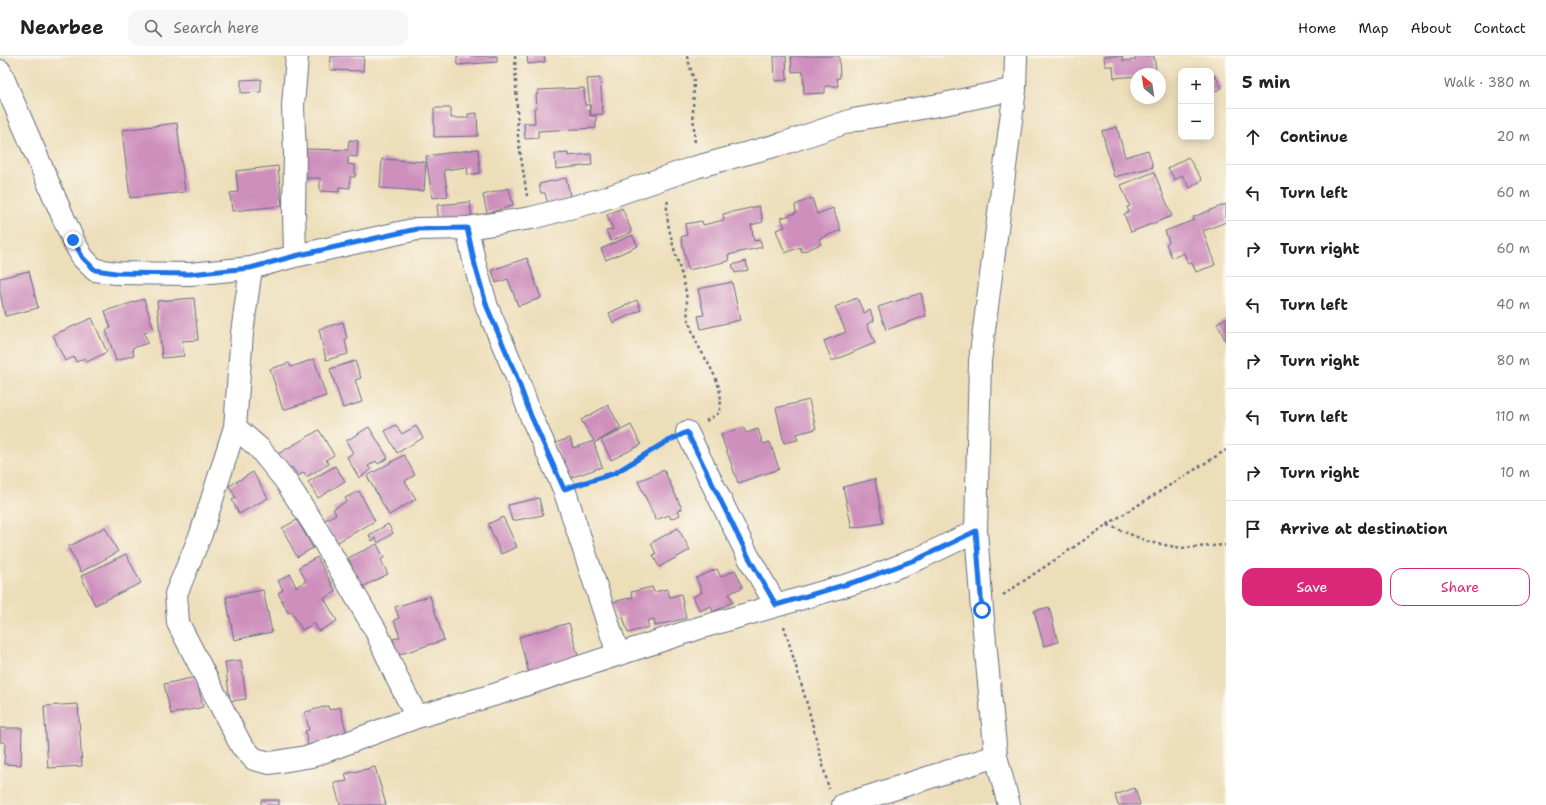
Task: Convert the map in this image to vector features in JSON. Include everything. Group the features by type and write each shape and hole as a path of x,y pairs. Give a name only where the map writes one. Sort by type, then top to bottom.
{"street":[{"path":"295,256 295,154 293,106 297,56"},
{"path":"1009,805 996,756 976,531 980,361 1015,89 1016,56"},
{"path":"0,70 73,240 83,258 95,270 116,273 190,274 250,268 295,256 417,229 467,228 531,218 600,200 696,167 786,143 853,120 936,106 1015,89"},
{"path":"467,228 475,265 487,307 516,375 531,416 564,489 618,654"},
{"path":"250,268 242,333 235,427 201,534 176,594 178,623 240,745 254,759 270,763 312,756 417,717 497,694 618,654 861,580 920,558 976,531"},
{"path":"235,427 259,448 285,480 313,523 376,631 397,678 417,717"},
{"path":"687,432 748,556 776,605"},
{"path":"836,798 996,756"}],"path":[{"path":"515,56 518,138 531,218"},
{"path":"687,56 694,82 693,111 696,167"},
{"path":"564,489 615,473 664,443 687,432 719,413 722,403 720,391 712,368 699,346 689,320 686,289 673,248 668,220 667,203 670,197"},
{"path":"982,610 1108,524 1226,450"},
{"path":"1108,524 1149,542 1181,548 1226,544"},
{"path":"776,605 794,655 836,798"}],"building":[{"path":"331,56 364,56 363,71 330,70"},
{"path":"457,56 497,56 497,62 457,65"},
{"path":"527,56 544,56 545,62 528,64"},
{"path":"774,56 786,56 787,80 775,81"},
{"path":"791,56 839,56 840,78 837,78 838,86 825,86 825,93 804,94 803,71 792,72"},
{"path":"1104,56 1122,56 1123,61 1136,60 1135,56 1154,56 1156,68 1130,68 1130,77 1114,78 1113,66 1105,66"},
{"path":"1214,74 1222,88 1214,92"},
{"path":"600,78 603,114 591,115 587,79"},
{"path":"261,79 261,92 241,93 241,80"},
{"path":"584,88 585,105 590,105 590,116 596,116 596,128 538,131 538,138 525,139 524,123 535,123 534,108 537,108 536,94 538,94 538,90"},
{"path":"434,108 451,108 451,118 468,118 468,114 477,113 478,136 434,137"},
{"path":"177,123 185,192 130,198 122,130"},
{"path":"1117,127 1125,157 1148,150 1153,167 1114,177 1102,131"},
{"path":"349,140 358,141 357,157 348,156 348,164 355,165 355,177 350,177 350,188 339,187 339,192 320,191 320,178 305,178 306,149 348,150"},
{"path":"478,149 480,173 468,175 467,167 444,170 448,196 432,198 426,156"},
{"path":"568,153 568,156 591,154 592,165 556,169 555,154"},
{"path":"1188,157 1202,180 1190,188 1182,175 1175,180 1168,168"},
{"path":"382,159 426,162 424,191 380,188"},
{"path":"278,166 282,206 232,211 230,193 238,192 236,171"},
{"path":"1154,172 1172,216 1131,232 1124,214 1129,212 1127,207 1130,206 1121,185"},
{"path":"566,178 571,200 548,205 545,193 541,193 539,184"},
{"path":"509,188 513,206 487,213 483,195"},
{"path":"812,198 817,214 833,208 841,230 819,239 821,244 802,252 800,247 785,253 776,230 785,227 781,218 796,213 795,205"},
{"path":"470,202 472,220 439,223 437,205"},
{"path":"1226,204 1226,222 1203,231 1215,265 1196,272 1192,263 1188,264 1184,253 1172,258 1166,244 1169,242 1165,231 1194,220 1193,217"},
{"path":"759,206 763,222 751,225 754,241 760,240 762,247 728,255 729,261 688,270 681,237 687,235 685,224 702,221 703,225 724,220 723,214"},
{"path":"622,208 632,232 611,241 606,231 613,229 607,215"},
{"path":"632,235 638,246 606,260 601,249"},
{"path":"527,258 541,298 518,306 508,279 496,283 492,270"},
{"path":"746,261 748,270 735,273 732,265"},
{"path":"29,271 38,308 5,316 0,292 0,278"},
{"path":"732,282 740,320 701,329 698,316 704,315 698,289"},
{"path":"921,293 926,316 886,330 878,307"},
{"path":"194,298 198,340 182,341 184,356 162,358 157,301"},
{"path":"857,298 864,313 870,310 874,321 867,324 875,343 832,361 824,341 846,332 835,307"},
{"path":"144,299 154,330 144,333 148,343 132,348 134,355 116,361 106,330 111,328 105,311"},
{"path":"637,300 641,310 613,323 609,313"},
{"path":"92,318 107,352 87,362 85,358 76,362 74,357 65,361 53,335"},
{"path":"1226,318 1226,342 1217,323"},
{"path":"343,322 347,339 345,340 348,354 326,360 319,329"},
{"path":"314,359 326,396 283,410 270,369 289,363 291,367"},
{"path":"355,361 361,378 355,380 362,402 343,408 330,369"},
{"path":"809,400 816,429 796,434 798,440 784,443 776,408"},
{"path":"608,405 621,428 594,443 602,467 567,479 555,443 570,438 573,448 594,441 581,420"},
{"path":"396,425 402,434 416,426 423,438 397,453 385,431"},
{"path":"631,425 641,445 611,460 601,440"},
{"path":"369,427 388,458 378,464 376,461 368,466 371,470 359,478 347,457 353,453 346,441"},
{"path":"743,427 746,433 758,429 763,444 770,442 779,469 738,483 721,435"},
{"path":"319,430 334,455 326,460 329,464 306,477 304,472 298,476 292,467 287,470 278,454"},
{"path":"404,455 415,475 405,481 416,499 389,515 367,476"},
{"path":"335,466 345,481 318,498 308,482"},
{"path":"664,470 682,509 678,510 680,515 671,519 669,515 656,520 638,481"},
{"path":"253,472 268,498 239,514 232,500 236,498 229,486"},
{"path":"875,479 883,523 852,528 843,487"},
{"path":"359,491 375,521 336,543 323,521 336,514 333,509 347,501 345,498"},
{"path":"539,498 543,515 512,521 508,505"},
{"path":"503,517 517,547 501,554 488,524"},
{"path":"297,520 313,548 297,557 282,528"},
{"path":"388,524 393,533 378,543 376,538 372,541 369,535"},
{"path":"105,527 118,552 81,572 68,547"},
{"path":"678,528 690,550 659,567 653,555 656,554 651,543"},
{"path":"377,544 384,558 381,560 388,574 362,587 348,558"},
{"path":"126,554 141,583 95,605 81,576"},
{"path":"317,557 336,592 324,598 337,621 319,631 314,623 302,630 291,611 288,613 278,593 283,590 278,581 290,574 296,587 306,581 299,567"},
{"path":"717,569 721,577 735,570 743,587 729,594 733,602 713,612 711,606 700,611 693,597 702,592 696,578"},
{"path":"652,587 654,592 667,589 670,597 681,594 686,618 655,626 654,619 647,621 649,627 628,633 623,617 617,619 613,602 633,597 631,592"},
{"path":"263,590 272,632 234,640 226,597"},
{"path":"430,596 444,640 398,655 393,639 400,637 394,620 399,618 395,607"},
{"path":"1049,607 1058,642 1044,646 1034,611"},
{"path":"569,623 579,659 529,673 519,637"},
{"path":"241,660 246,699 230,701 225,662"},
{"path":"196,677 203,707 171,714 164,684"},
{"path":"78,704 82,766 48,768 44,706"},
{"path":"328,706 329,710 340,707 347,735 308,745 305,731 309,730 305,712"},
{"path":"0,728 22,728 21,765 4,764 5,742 0,742"},
{"path":"375,767 386,805 340,805 334,783 347,781 345,774"},
{"path":"1135,788 1140,805 1118,805 1115,795"},
{"path":"261,800 279,800 279,805 261,805"}],"route":[{"path":"73,240 83,258 95,270 116,273 190,274 250,268 295,256 417,229 467,228 475,265 487,307 516,375 531,416 564,489 615,473 664,443 687,432 748,556 776,605 861,580 920,558 976,531 982,610"}]}
